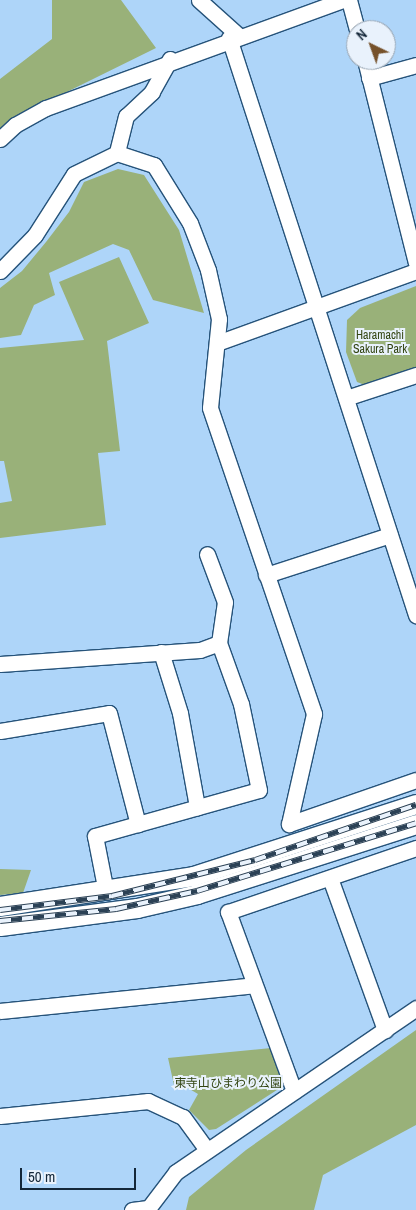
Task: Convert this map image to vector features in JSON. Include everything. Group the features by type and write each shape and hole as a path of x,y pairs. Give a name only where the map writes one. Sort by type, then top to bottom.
{"street":[{"path":"199,0 234,37 317,310 416,615"},
{"path":"0,138 15,124 46,108 170,59 342,0"},
{"path":"349,0 354,20"},
{"path":"117,153 126,116 152,92 170,59"},
{"path":"369,78 416,64"},
{"path":"367,70 416,263"},
{"path":"0,271 35,235 74,174 117,153 154,165 190,223 208,270 219,320 210,408 314,714 289,824 416,780"},
{"path":"218,344 317,310 416,271"},
{"path":"346,398 416,375"},
{"path":"266,575 390,535"},
{"path":"106,892 95,836 259,790 241,704 219,643 225,602 207,554"},
{"path":"0,664 200,650 219,643"},
{"path":"161,652 180,713 197,807"},
{"path":"0,731 109,713 138,824"},
{"path":"0,906 106,892 193,876 416,804"},
{"path":"0,926 137,908 197,894 416,824"},
{"path":"294,1091 228,912 416,848"},
{"path":"330,878 385,1030"},
{"path":"0,1011 254,985"},
{"path":"142,1210 176,1172 416,1008"},
{"path":"0,1116 148,1101 183,1117 207,1150"}],"green space":[{"path":"52,0 121,0 156,48 14,118 0,130 0,79 52,39"},
{"path":"118,169 144,175 179,230 204,313 153,300 129,250 113,244 49,273 55,295 34,305 21,335 0,338 0,288 22,271 46,242 69,212 84,182"},
{"path":"119,257 149,323 107,341 120,451 98,453 106,525 0,538 0,503 12,501 4,461 0,461 0,348 84,340 59,282"},
{"name":"Haramachi Sakura Park","path":"416,286 416,369 365,385 357,382 346,352 347,320 360,308"},
{"path":"0,869 31,870 23,893 0,895"},
{"path":"416,1030 416,1125 323,1175 314,1210 186,1210 189,1197 246,1150"},
{"name":"東寺山ひまわり公園","path":"271,1048 283,1082 280,1088 216,1129 209,1130 189,1110 198,1094 181,1084 174,1085 168,1058"}],"railway":[{"path":"0,910 112,896 255,860 416,805"},
{"path":"0,921 116,909 197,891 416,823"}]}
